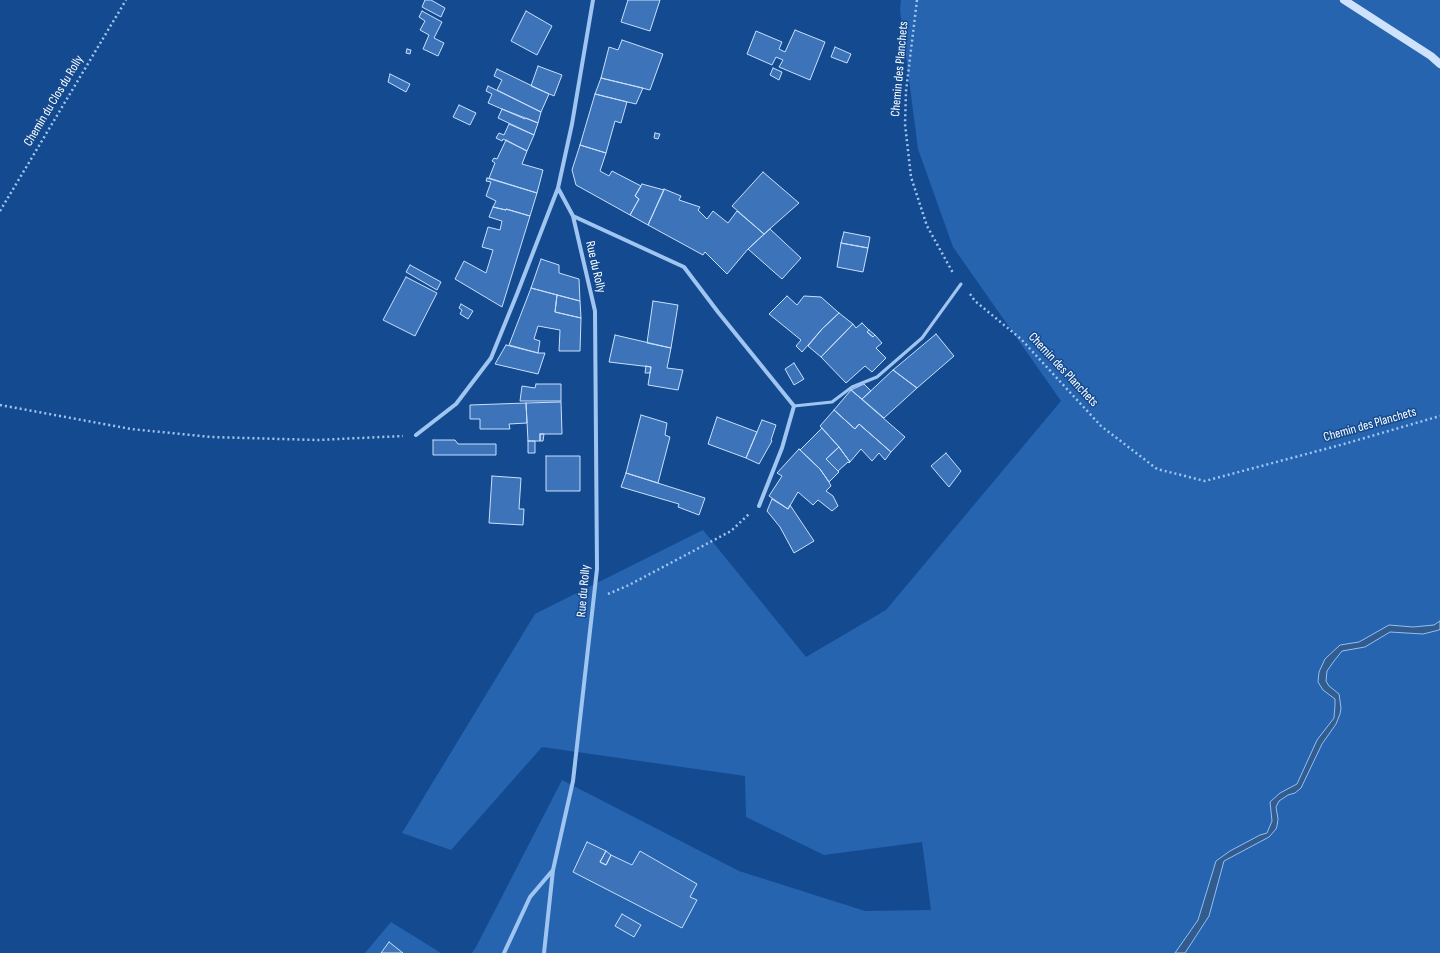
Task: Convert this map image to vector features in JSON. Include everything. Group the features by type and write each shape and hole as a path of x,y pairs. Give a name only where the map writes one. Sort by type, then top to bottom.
{"street":[{"path":"416,435 456,404 491,358 558,188 572,124 593,0"},
{"path":"1344,0 1382,26 1431,56 1440,64"},
{"name":"Rue du Rolly","path":"504,953 530,897 553,870 573,780 598,569 595,311 573,216 558,188"},
{"name":"Rue du Rolly","path":"573,216 684,267 718,312 794,406"},
{"path":"759,506 782,448 794,406"},
{"path":"544,953 553,870"}],"lane":[{"path":"794,406 832,402 852,387 877,377 922,338 961,284"}],"path":[{"name":"Chemin du Clos du Rolly","path":"0,211 126,0"},
{"name":"Chemin des Planchets","path":"917,0 906,98 905,124 911,177 927,226 952,272 975,301 1021,339 1101,426 1157,469 1205,481 1344,444 1440,416"},
{"path":"0,406 131,429 211,436 317,440 416,435"},
{"path":"594,601 629,585 731,531 759,506"}],"shaded area":[{"path":"901,0 1440,0 1440,953 472,953 562,780 739,871 865,911 931,910 922,842 824,855 746,817 745,776 542,747 451,850 402,833 535,614 703,530 806,657 886,610 1061,401 953,247 918,149 900,10"},
{"path":"1440,621 1439,630 1423,634 1390,632 1365,647 1342,651 1334,661 1327,671 1326,681 1329,686 1339,694 1341,708 1336,724 1322,744 1301,788 1295,793 1288,795 1279,801 1276,807 1278,819 1276,829 1269,837 1224,861 1209,916 1185,953 1175,953 1198,920 1216,861 1230,851 1260,835 1267,833 1272,821 1270,802 1280,793 1297,784 1317,740 1334,718 1335,699 1323,690 1318,682 1319,672 1325,659 1340,645 1359,642 1389,625 1413,627 1434,625"},
{"path":"391,922 441,953 365,953"}],"building":[{"path":"425,0 431,0 445,8 441,17 422,7"},
{"path":"628,0 660,0 650,31 621,22"},
{"path":"422,11 442,22 434,38 444,43 438,56 423,49 429,35 420,30 425,21 419,17"},
{"path":"526,11 552,26 537,55 511,41"},
{"path":"795,30 825,42 810,80 779,67 783,60 776,57 772,65 747,54 756,31 782,42 779,49 785,52"},
{"path":"622,40 663,54 650,90 601,78 609,47 618,50"},
{"path":"835,47 851,54 847,63 831,57"},
{"path":"407,49 411,50 410,54 406,53"},
{"path":"538,66 562,75 554,96 531,86"},
{"path":"773,68 782,72 779,80 770,75"},
{"path":"497,69 549,94 541,112 497,90 502,80 494,76"},
{"path":"390,74 410,84 406,92 388,82"},
{"path":"601,78 643,88 636,104 595,94"},
{"path":"488,86 541,112 538,123 488,103 492,94 486,91"},
{"path":"595,94 627,102 621,123 615,121 606,153 580,145"},
{"path":"459,105 476,113 470,125 453,117"},
{"path":"502,109 538,123 534,135 498,118"},
{"path":"509,124 534,135 527,151 503,139 502,141 496,138 499,133 504,135"},
{"path":"655,133 660,134 658,139 654,138"},
{"path":"506,140 527,151 522,164 543,170 537,193 489,178 495,163 492,161 494,158 497,159"},
{"path":"580,145 606,153 600,171 609,176 612,171 641,186 635,196 639,199 630,215 576,185 572,170"},
{"path":"763,172 799,203 764,234 732,206"},
{"path":"487,178 537,193 530,216 493,207 496,201 486,196 491,182 486,181"},
{"path":"642,184 664,190 648,225 630,215 639,199 635,196"},
{"path":"664,189 681,196 679,200 700,207 698,210 707,219 713,211 728,223 737,211 764,234 748,249 727,274 705,252 703,255 648,225"},
{"path":"493,207 530,216 502,307 455,279 464,261 486,273 493,250 482,247 488,227 500,230 502,221 489,217"},
{"path":"770,229 801,258 782,279 748,249"},
{"path":"844,232 870,237 868,248 841,243"},
{"path":"841,243 868,248 863,272 837,267"},
{"path":"541,259 559,265 559,273 579,279 580,301 531,288"},
{"path":"410,265 441,282 437,290 406,272"},
{"path":"406,277 437,293 415,336 383,320"},
{"path":"531,288 557,295 555,312 581,318 580,351 559,351 560,330 538,326 534,339 540,341 538,353 509,345"},
{"path":"557,295 580,301 581,318 555,312"},
{"path":"787,296 797,305 804,296 821,297 839,313 822,329 802,352 796,346 801,340 769,314"},
{"path":"653,301 678,305 671,348 647,343"},
{"path":"461,304 473,311 468,319 460,314 462,310 459,308"},
{"path":"839,313 853,324 821,357 808,346 822,329"},
{"path":"862,323 869,330 867,332 873,337 875,335 882,343 876,348 886,358 872,372 865,366 846,383 821,357 853,324 856,328"},
{"path":"869,330 875,335 873,337 867,332"},
{"path":"936,334 954,356 917,388 893,370"},
{"path":"615,335 671,348 667,368 683,370 678,390 648,385 651,367 609,362"},
{"path":"506,345 538,353 545,353 538,374 495,364"},
{"path":"794,363 804,379 794,385 785,369"},
{"path":"646,366 651,367 650,373 645,373"},
{"path":"893,370 917,388 884,418 862,399"},
{"path":"536,384 561,384 561,401 520,401 522,386 535,388"},
{"path":"864,384 871,391 862,399 851,390"},
{"path":"851,390 905,437 891,452 859,424 855,429 834,410"},
{"path":"561,402 562,434 540,434 540,441 528,441 526,403"},
{"path":"526,403 527,423 509,424 510,429 480,429 480,419 470,419 470,405"},
{"path":"834,410 855,429 859,424 891,452 885,460 879,453 872,461 861,449 850,462 820,426"},
{"path":"641,415 667,423 665,435 670,437 658,483 626,473"},
{"path":"717,417 757,432 746,458 708,444"},
{"path":"762,420 776,425 771,440 772,441 759,464 746,458"},
{"path":"822,428 839,447 826,459 839,472 829,482 820,469 800,450"},
{"path":"540,434 544,434 543,441 540,441"},
{"path":"433,440 455,440 458,444 496,444 496,455 433,455"},
{"path":"528,441 535,441 535,453 528,453"},
{"path":"839,447 850,462 838,471 826,459"},
{"path":"799,449 820,469 829,482 831,486 826,491 833,496 838,506 832,511 818,500 813,505 798,492 788,509 769,496 782,476 777,473"},
{"path":"946,453 961,471 949,487 931,466"},
{"path":"546,456 580,456 580,491 546,491"},
{"path":"626,473 705,498 699,515 678,507 679,504 621,487"},
{"path":"492,476 521,478 519,509 524,509 523,525 489,523"},
{"path":"772,499 788,509 790,505 814,541 794,553 780,527 767,511"},
{"path":"587,842 606,851 600,862 606,865 611,855 632,865 640,851 697,884 690,897 697,900 682,928 573,872"},
{"path":"606,851 611,855 606,865 600,862"},
{"path":"622,914 641,925 634,937 615,926"},
{"path":"389,942 403,953 381,953"}]}
